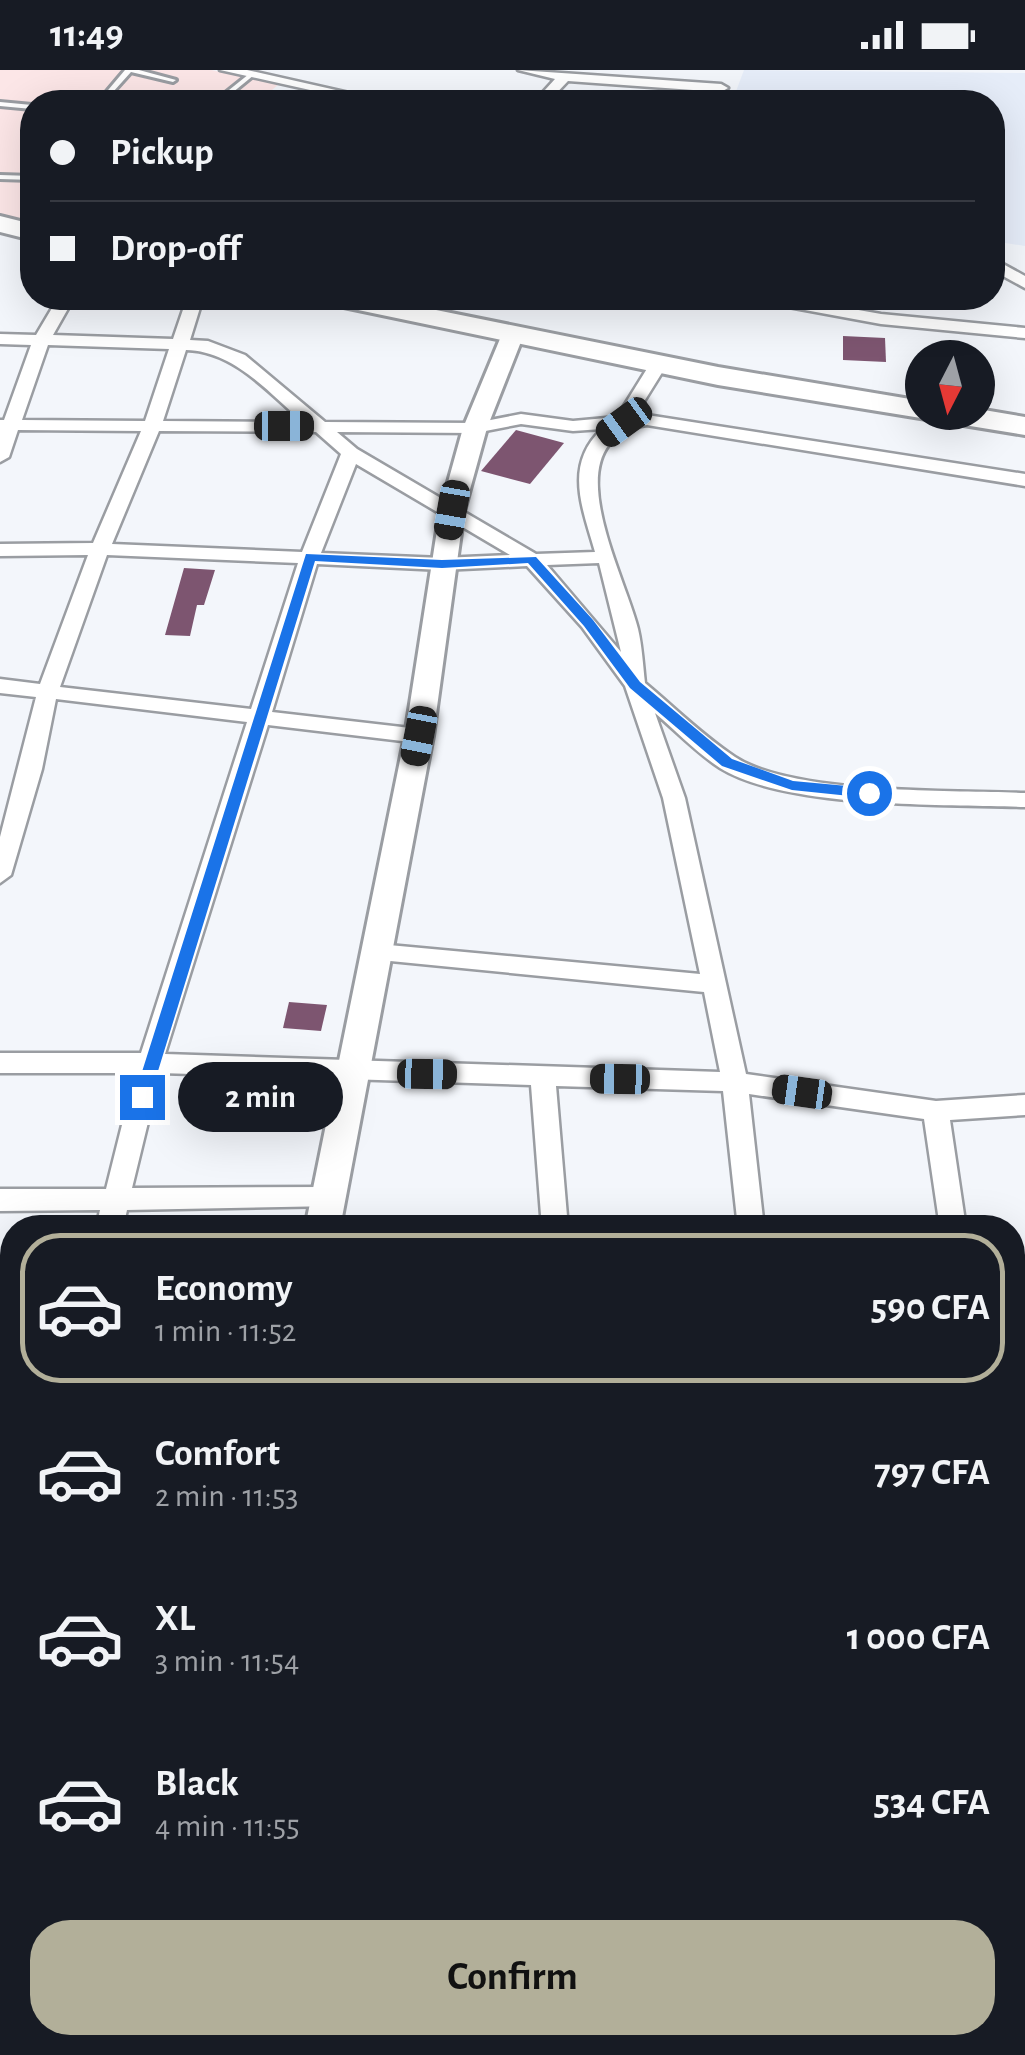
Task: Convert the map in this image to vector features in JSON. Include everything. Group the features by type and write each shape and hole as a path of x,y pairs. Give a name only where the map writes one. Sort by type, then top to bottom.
{"highway":[{"path":"397,310 659,364 905,407"},
{"path":"995,421 1025,426"}],"street":[{"path":"227,70 297,90"},
{"path":"284,88 306,70"},
{"path":"524,70 564,77 721,88"},
{"path":"553,90 564,77"},
{"path":"0,457 6,425 41,341 59,310"},
{"path":"0,876 31,769 46,694 100,549 152,426 190,310"},
{"path":"832,310 881,319 1025,332"},
{"path":"324,1215 419,736 452,510 475,428 512,334"},
{"path":"0,339 202,345 239,358 351,453 532,560 589,623 635,685 727,762 765,778 835,792 1025,800"},
{"path":"659,364 624,422 600,440 588,465 586,488 629,632 635,685 674,798 735,1082 750,1215"},
{"path":"6,425 475,428 521,419 573,426 647,420 1025,480"},
{"path":"112,1215 150,1063 310,557 351,453"},
{"path":"0,550 100,549 442,564 606,558"},
{"path":"0,686 419,736"},
{"path":"378,953 713,984"},
{"path":"0,1063 150,1063 735,1082 936,1111 1025,1105"},
{"path":"543,1077 554,1215"},
{"path":"936,1111 951,1215"},
{"path":"0,1200 327,1198"}],"lane":[{"path":"118,70 173,80"},
{"path":"112,90 129,70"},
{"path":"233,90 251,75"}],"shaded area":[{"path":"0,70 211,70 279,84 272,90 20,90 20,219 0,215"},
{"path":"744,70 1025,73 1025,246 1005,243 1005,90 736,90"}],"building":[{"path":"843,336 885,338 886,362 843,360"},
{"path":"516,430 564,443 530,484 481,471"},
{"path":"184,568 215,570 204,605 197,605 190,636 165,635"},
{"path":"289,1002 327,1005 321,1031 283,1028"}],"route":[{"path":"142,1097 310,557 442,564 532,560 589,623 635,685 727,762 792,786 869,793"}]}
